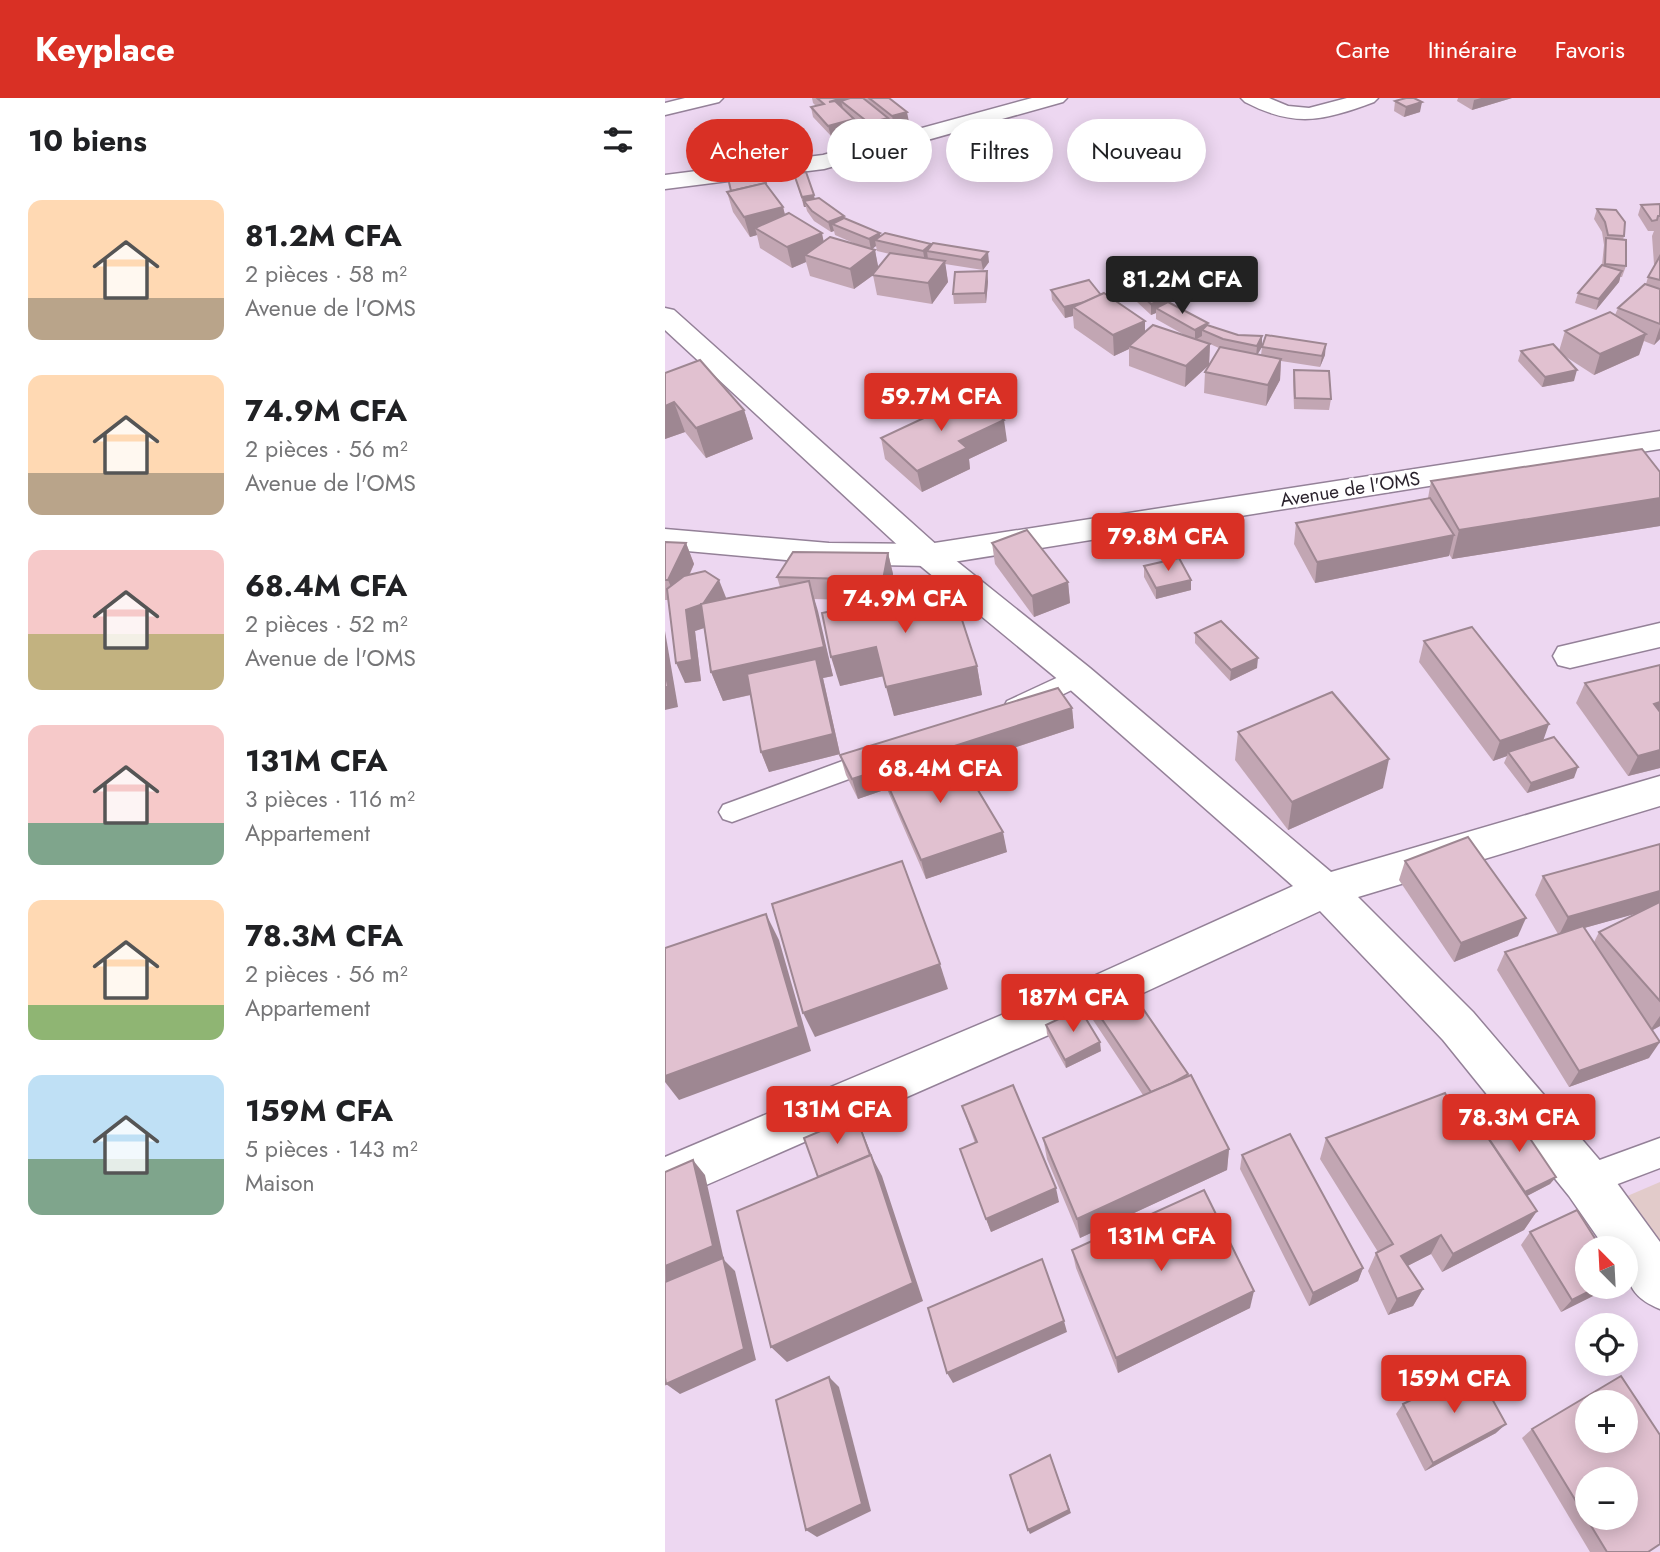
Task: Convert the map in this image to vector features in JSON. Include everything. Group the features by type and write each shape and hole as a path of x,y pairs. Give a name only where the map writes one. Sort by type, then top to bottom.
{"street":[{"path":"665,109 712,98"},
{"path":"665,181 824,162 1056,98"},
{"path":"1252,98 1279,113 1301,115 1340,108 1367,98"},
{"path":"668,322 708,353 928,555 1077,677 1325,890 1458,1026 1586,1181 1660,1284"},
{"name":"Avenue de l'OMS","path":"665,539 807,553 928,555 1660,440"},
{"path":"1570,656 1660,635"},
{"path":"665,1181 1102,992 1325,890 1660,791"}],"lane":[{"path":"998,715 1077,677"},
{"path":"732,812 894,752"},
{"path":"1586,1181 1660,1153"}],"shaded area":[{"path":"1660,1182 1660,1241 1625,1197"}],"building":[{"path":"817,98 842,98 829,102 835,101 854,119 827,119 827,125 811,107 824,104"},
{"path":"863,98 888,118 864,119 841,101"},
{"path":"869,98 889,98 907,112 892,116"},
{"path":"1406,98 1422,102 1406,107 1395,101"},
{"path":"729,182 766,183 731,191"},
{"path":"797,182 809,182 814,195 802,197"},
{"path":"765,183 783,207 744,217 727,192"},
{"path":"819,198 844,216 828,222 812,211 804,201"},
{"path":"1660,204 1660,216 1652,221 1641,205"},
{"path":"1597,209 1616,210 1625,222 1624,236 1608,235 1605,222"},
{"path":"789,213 822,233 787,247 755,228"},
{"path":"844,218 880,233 869,239 832,224"},
{"path":"885,233 931,244 923,251 875,240"},
{"path":"830,237 875,250 850,269 805,255"},
{"path":"1606,238 1626,240 1626,266 1605,264"},
{"path":"933,243 988,252 981,260 927,251"},
{"path":"890,253 945,261 928,283 872,275"},
{"path":"1660,256 1660,280 1648,277"},
{"path":"1602,265 1622,271 1599,299 1578,293"},
{"path":"987,271 985,293 953,294 955,272"},
{"path":"1137,273 1166,299 1151,304 1122,278"},
{"path":"1089,280 1101,295 1085,302 1064,307 1051,290"},
{"path":"1645,284 1660,289 1660,324 1618,308"},
{"path":"1104,293 1145,321 1113,335 1073,307"},
{"path":"1168,302 1208,323 1195,330 1156,308"},
{"path":"1610,312 1646,334 1600,354 1565,331"},
{"path":"1153,325 1210,344 1186,366 1129,346"},
{"path":"1207,325 1238,335 1262,336 1257,346 1223,339 1202,330"},
{"path":"1266,335 1326,344 1322,356 1262,347"},
{"path":"1553,344 1577,370 1545,377 1521,351"},
{"path":"1220,347 1281,359 1268,385 1205,372"},
{"path":"700,360 744,410 696,428 674,402 665,406 665,373"},
{"path":"1294,370 1329,371 1331,399 1295,398"},
{"path":"973,395 1004,420 959,441 967,448 917,471 881,438"},
{"path":"1642,449 1660,472 1660,498 1459,530 1431,481"},
{"path":"1430,498 1454,535 1317,562 1296,523"},
{"path":"1027,530 1068,582 1032,596 992,543"},
{"path":"665,542 686,543 668,580 665,580"},
{"path":"793,552 888,553 883,580 777,577"},
{"path":"1179,558 1191,580 1156,588 1144,566"},
{"path":"705,571 719,580 703,604 686,610 692,660 676,663 667,589 684,576"},
{"path":"809,581 824,647 711,672 701,604"},
{"path":"951,586 977,666 886,687 876,647 831,657 822,613"},
{"path":"1221,621 1258,658 1231,670 1195,633"},
{"path":"1472,627 1549,724 1500,741 1424,641"},
{"path":"816,659 833,734 761,752 747,674"},
{"path":"1660,665 1660,702 1654,704 1660,712 1660,750 1638,756 1585,683"},
{"path":"1058,688 1072,708 852,779 840,755"},
{"path":"1332,692 1389,759 1292,802 1238,732"},
{"path":"1554,737 1578,767 1531,783 1508,752"},
{"path":"954,750 1003,832 921,860 882,772"},
{"path":"1468,837 1526,918 1461,943 1405,861"},
{"path":"1660,844 1660,891 1568,917 1543,876"},
{"path":"902,861 940,964 803,1013 772,904"},
{"path":"1660,902 1660,1001 1599,932"},
{"path":"766,914 799,1027 665,1076 665,948"},
{"path":"1583,926 1660,1042 1579,1071 1505,952"},
{"path":"1126,984 1188,1074 1151,1092 1091,1003"},
{"path":"1080,1009 1100,1042 1065,1060 1046,1025"},
{"path":"1191,1075 1229,1149 1077,1219 1043,1138"},
{"path":"1013,1085 1056,1188 986,1219 960,1149 977,1142 962,1106"},
{"path":"1445,1093 1458,1120 1474,1117 1537,1211 1453,1254 1441,1235 1401,1256 1423,1289 1397,1299 1376,1253 1393,1244 1326,1138"},
{"path":"1514,1115 1556,1177 1525,1192 1483,1130"},
{"path":"856,1116 870,1155 818,1177 804,1138"},
{"path":"1290,1134 1363,1268 1313,1293 1242,1155"},
{"path":"871,1155 913,1283 771,1347 737,1211"},
{"path":"693,1160 713,1246 665,1266 665,1172"},
{"path":"1204,1190 1254,1291 1116,1358 1072,1250"},
{"path":"1577,1210 1593,1236 1575,1236 1575,1298 1572,1300 1530,1232"},
{"path":"723,1258 744,1349 666,1384 665,1282"},
{"path":"1042,1259 1064,1321 947,1373 928,1308"},
{"path":"1475,1368 1506,1424 1433,1463 1403,1404"},
{"path":"1621,1376 1630,1390 1597,1390"},
{"path":"829,1377 862,1504 806,1530 776,1400"},
{"path":"1638,1402 1660,1435 1660,1544 1648,1552 1607,1552 1594,1530 1638,1530 1638,1467 1575,1467 1575,1500 1532,1429 1575,1403 1575,1453 1638,1453"},
{"path":"1050,1455 1069,1510 1028,1530 1010,1475"}]}
